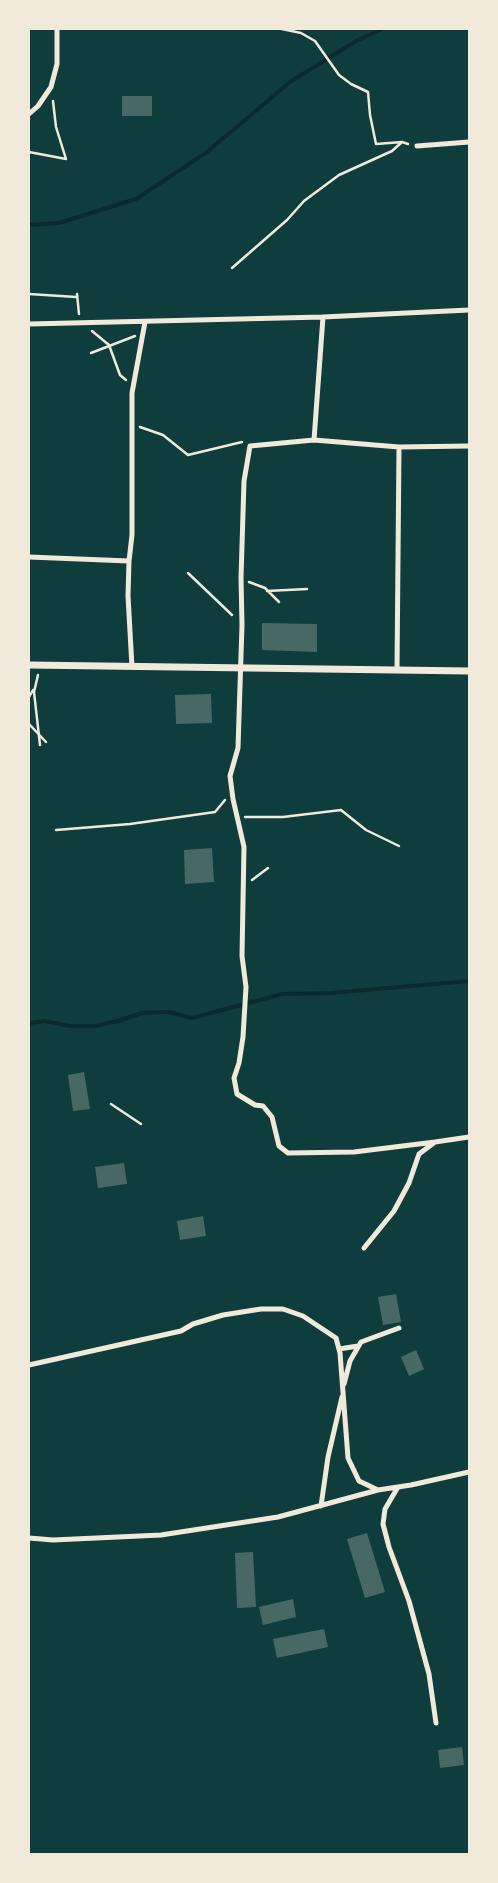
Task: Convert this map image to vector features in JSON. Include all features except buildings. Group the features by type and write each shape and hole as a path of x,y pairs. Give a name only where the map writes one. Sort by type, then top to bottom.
{"street":[{"path":"29,114 38,106 52,87 57,64 58,29"},
{"path":"417,146 469,142"},
{"path":"29,324 323,317 469,310"},
{"path":"314,440 323,317"},
{"path":"132,667 129,561 132,535 130,441 134,385 145,322"},
{"path":"469,446 399,447 314,440 250,446 244,482 238,748 230,776 244,847 242,956 246,987 239,1063 234,1078 237,1094 247,1101 263,1106 272,1117 279,1146 288,1153 354,1152 469,1137"},
{"path":"397,670 399,447"},
{"path":"29,557 129,561"},
{"path":"29,665 469,670"},
{"path":"364,1248 394,1211 409,1183 419,1154 435,1142"},
{"path":"29,1365 181,1331 193,1324 216,1316 262,1309 283,1309 303,1316 336,1338 343,1388 348,1458 359,1481 378,1490"},
{"path":"321,1506 328,1457 350,1361 358,1346 368,1338 400,1328"},
{"path":"339,1349 358,1346"},
{"path":"29,1538 53,1540 161,1535 278,1517 378,1490 469,1472"},
{"path":"398,1487 385,1509 383,1524 389,1547 409,1601 429,1674 436,1723"}],"path":[{"path":"282,29 301,33 316,41 339,75 351,84 368,92 370,115 376,144 402,142 417,146"},
{"path":"29,152 66,159 56,127 52,87"},
{"path":"232,268 287,220 304,201 339,175 392,151 402,142"},
{"path":"29,294 77,295 80,323 109,345 120,375 134,385"},
{"path":"91,353 143,333"},
{"path":"130,441 136,426 163,435 188,455 240,442 250,446"},
{"path":"188,573 242,625"},
{"path":"241,578 267,591 279,602"},
{"path":"267,591 307,589"},
{"path":"29,697 34,688 40,665"},
{"path":"34,688 35,712 40,745"},
{"path":"29,724 46,742"},
{"path":"56,830 130,824 215,812 233,791"},
{"path":"238,817 283,817 342,810 366,830 398,846"},
{"path":"244,885 268,868"},
{"path":"111,1104 141,1124"}],"waterway":[{"path":"29,225 59,223 136,199 207,152 290,82 356,41 382,29"},
{"path":"29,1023 44,1021 70,1026 95,1026 142,1013 168,1012 192,1018 282,994 331,993 469,981"}]}
